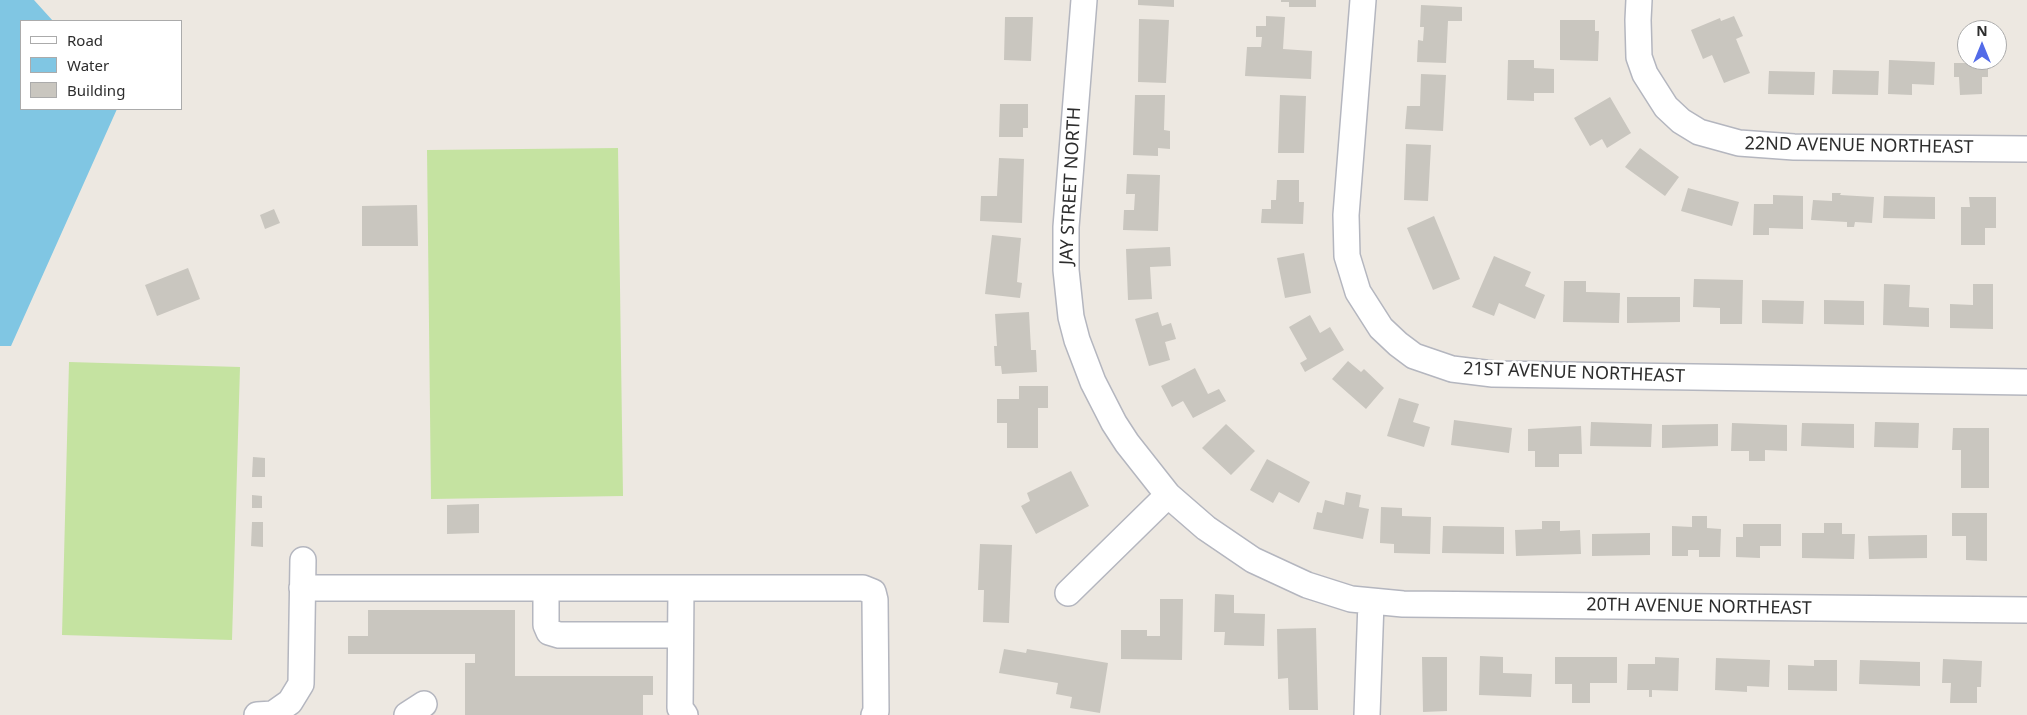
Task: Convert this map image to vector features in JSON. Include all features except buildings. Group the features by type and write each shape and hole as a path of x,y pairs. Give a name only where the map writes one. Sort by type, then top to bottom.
{"street":[{"name":"JAY STREET NORTH","path":"1084,0 1066,227 1066,270 1071,317 1077,340 1093,382 1114,423 1127,443 1168,495 1206,528 1253,560 1307,585 1351,599 1371,602"},
{"name":"21ST AVENUE NORTHEAST","path":"1363,0 1346,215 1347,256 1358,292 1382,328 1398,344 1414,356 1452,369 1493,374 2027,382"},
{"name":"22ND AVENUE NORTHEAST","path":"1639,0 1639,57 1645,74 1666,107 1681,121 1699,132 1739,144 1794,147 2027,149"},
{"path":"1068,593 1168,495"},
{"path":"257,715 296,709 302,684 303,560"},
{"path":"302,588 864,588 873,592 874,600 876,683 876,711 874,715"},
{"path":"546,588 546,625 549,632 558,634 680,634"},
{"path":"680,588 680,708 685,715"},
{"path":"1367,715 1371,602"},
{"name":"20TH AVENUE NORTHEAST","path":"1371,602 1423,605 2027,610"}],"green space":[{"path":"618,148 623,496 431,499 427,150"},
{"path":"69,362 240,367 232,640 62,635"}],"water":[{"path":"0,0 34,0 52,20 20,20 20,110 117,110 11,346 0,346"}]}
